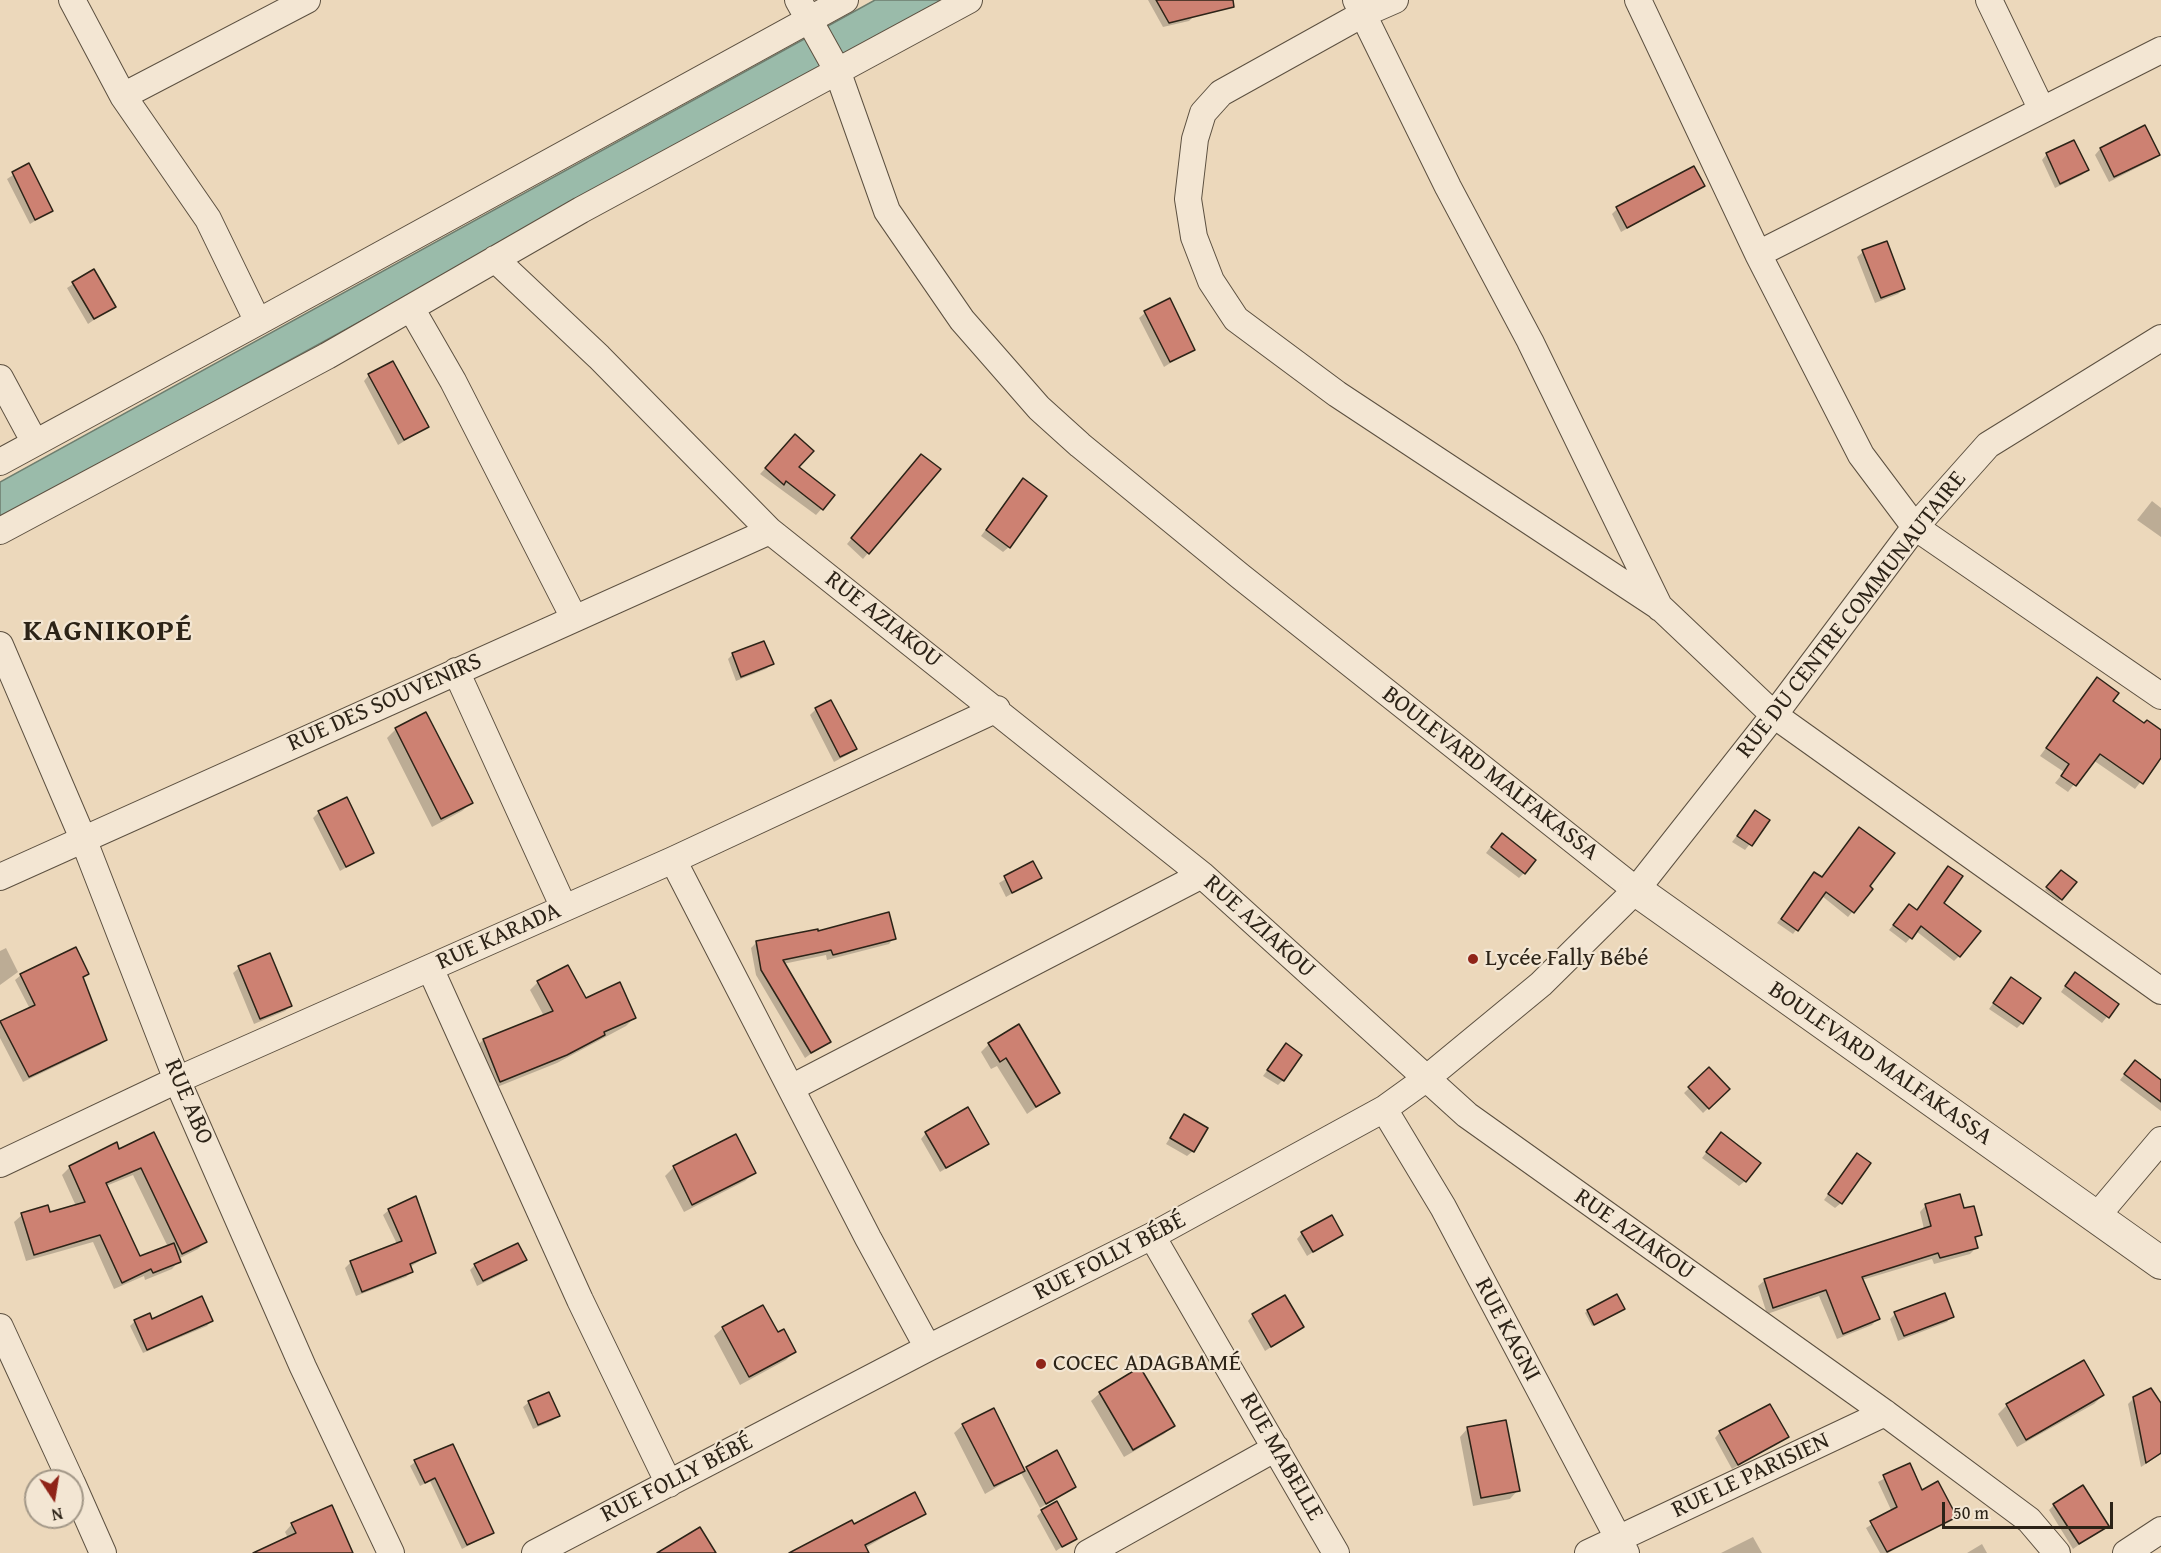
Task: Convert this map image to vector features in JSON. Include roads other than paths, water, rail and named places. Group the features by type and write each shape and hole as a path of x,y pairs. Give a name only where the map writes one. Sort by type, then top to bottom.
{"street":[{"path":"72,0 123,96 208,219 258,322"},
{"path":"123,96 307,0"},
{"path":"0,462 258,322 806,14 845,0"},
{"path":"0,531 327,356 495,259 837,70 969,0"},
{"path":"1395,0 1360,7 1221,93 1203,114 1195,139 1188,199 1194,237 1211,281 1236,319 1337,394 1660,608 1773,715 2161,991"},
{"path":"1638,0 1758,254 1861,455 1915,527 2161,696"},
{"path":"1989,0 2041,108"},
{"path":"1360,7 1448,187 1530,341 1660,608"},
{"name":"BOULEVARD MALFAKASSA","path":"806,14 837,70 887,211 962,320 1040,408 1080,446 1636,890 2161,1263"},
{"path":"1758,254 1912,177 2041,108 2161,50"},
{"name":"RUE AZIAKOU","path":"495,259 599,357 770,531 998,709 1202,875 1467,1115 1885,1413 2030,1520 2057,1553"},
{"path":"411,308 453,381 573,618"},
{"name":"RUE DU CENTRE COMMUNAUTAIRE","path":"1636,890 1773,715 1915,527 1988,445 2155,348"},
{"path":"0,378 35,443"},
{"name":"RUE DES SOUVENIRS","path":"0,877 770,531"},
{"name":"RUE ABO","path":"0,645 84,841 177,1080 303,1367 391,1553"},
{"path":"456,671 564,908"},
{"name":"RUE KARADA","path":"0,1164 177,1080 673,860 998,709"},
{"path":"673,860 928,1348"},
{"path":"791,1088 1202,875"},
{"name":"RUE FOLLY BÉBÉ","path":"535,1553 928,1348 1152,1236 1384,1109 1427,1078 1541,984 1636,890"},
{"path":"430,968 575,1290 669,1484"},
{"name":"RUE KAGNI","path":"1384,1109 1443,1207 1622,1546"},
{"path":"2096,1217 2161,1140"},
{"name":"RUE MABELLE","path":"1152,1236 1336,1553"},
{"path":"0,1327 65,1469"},
{"name":"RUE LE PARISIEN","path":"1588,1553 1622,1546 1885,1413"},
{"path":"1088,1553 1276,1448"},
{"path":"84,1511 103,1553"},
{"path":"2126,1553 2161,1530"}],"place":[{"name":"Lycée Fally Bébé","path":"1473,959"},
{"name":"COCEC ADAGBAMÉ","path":"1041,1364"}],"district":[{"name":"KAGNIKOPÉ","path":"108,632"}]}
